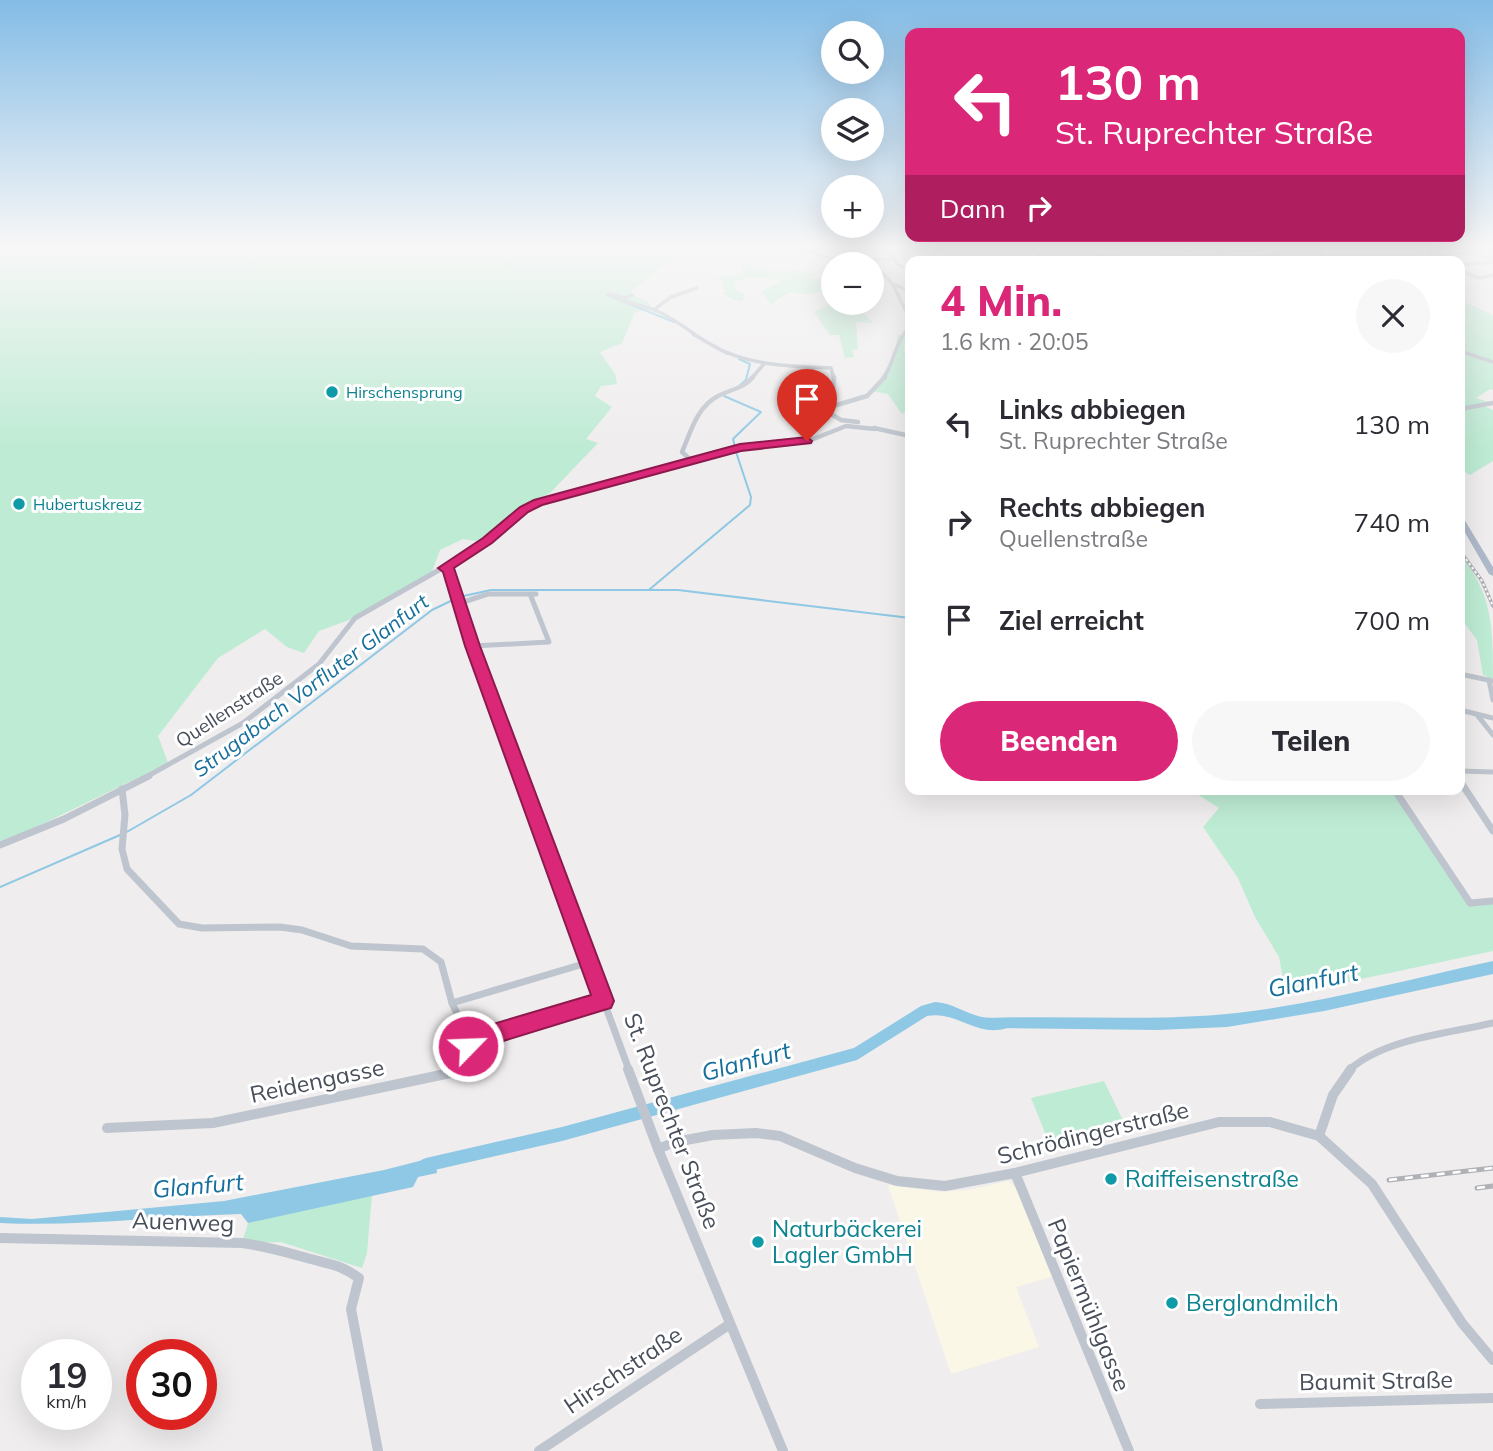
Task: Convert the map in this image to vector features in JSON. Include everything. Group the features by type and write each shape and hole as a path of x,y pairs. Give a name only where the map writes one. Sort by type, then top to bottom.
{"main road":[{"path":"1465,527 1493,574"}],"street":[{"path":"659,313 686,326 711,345 764,365 831,368 834,379 831,414 841,420 905,435"},
{"path":"830,407 837,403 865,398 875,390 896,356 905,331"},
{"path":"1465,353 1493,362"},
{"path":"692,461 682,452 699,410 717,396 746,385 764,365"},
{"path":"1465,408 1493,403"},
{"path":"832,431 842,423 841,420"},
{"name":"Quellenstraße","path":"0,845 29,835 182,759 263,710 319,664 355,618 488,541 524,509 740,448 811,440 852,425 875,429"},
{"name":"St. Ruprechter Straße","path":"445,568 449,570 473,646 658,1149 783,1451"},
{"path":"459,600 488,594 533,594 549,642 473,646"},
{"path":"1465,675 1491,680 1489,690 1493,700"},
{"path":"1465,711 1493,718"},
{"path":"1477,715 1493,735"},
{"path":"1465,771 1493,772"},
{"path":"122,789 122,849 127,869 179,924 202,928 280,927 302,930 351,946 423,949 441,962 452,1003 467,1042 604,1001"},
{"path":"1465,789 1493,831"},
{"path":"1398,795 1470,903 1493,901"},
{"path":"452,1003 590,962"},
{"path":"1493,1023 1385,1050 1365,1058 1348,1070 1331,1097 1319,1136 1372,1184 1462,1324 1493,1360"},
{"name":"Reidengasse","path":"107,1128 212,1123 455,1072 469,1057 467,1042"},
{"name":"Schrödingerstraße","path":"658,1149 675,1142 713,1135 757,1133 780,1136 855,1168 897,1181 945,1186 1015,1173 1143,1139 1252,1118 1286,1124 1319,1136"},
{"name":"Papiermühlgasse","path":"1015,1173 1129,1451"},
{"name":"Auenweg","path":"0,1238 242,1243 278,1248 309,1259 330,1262 348,1270 359,1278 351,1309 378,1451"},
{"name":"Hirschstraße","path":"539,1451 730,1324"},
{"name":"Baumit Straße","path":"1260,1404 1434,1402 1493,1398"}],"shaded area":[{"path":"1008,1181 1017,1188 1052,1277 1016,1287 1039,1347 951,1374 888,1185 940,1192 968,1190"}],"green space":[{"path":"0,313 635,313 622,343 600,352 615,374 617,384 601,386 595,396 612,407 586,439 598,443 550,493 527,505 482,542 463,539 440,550 432,572 349,620 319,631 304,653 287,647 265,629 218,658 158,736 168,763 26,832 0,841"},
{"path":"814,313 865,315 873,323 856,322 858,349 852,350 854,357 845,358 839,335 830,335"},
{"path":"1465,313 1493,315 1493,390 1490,389 1476,398 1488,402 1465,407"},
{"path":"898,335 905,335 905,412 902,414 888,394 872,391 894,357"},
{"path":"1484,406 1493,410 1493,461 1470,475 1465,472 1465,409"},
{"path":"1465,561 1479,584 1489,613 1493,679 1483,675 1477,640 1465,624"},
{"path":"1198,795 1395,795 1469,905 1493,903 1493,951 1286,995 1279,957 1255,917 1238,878 1203,827 1219,808"},
{"path":"1104,1081 1126,1127 1050,1145 1031,1098"},
{"path":"372,1194 367,1253 362,1268 281,1242 242,1243 248,1223"}],"water":[{"name":"Glanfurt","path":"1493,961 1493,974 1324,1011 1227,1027 1157,1030 991,1028 988,1018 1144,1018 1237,1013 1334,997"},
{"name":"Glanfurt","path":"435,1157 437,1173 418,1177 413,1187 248,1223 241,1214 60,1224 0,1223 0,1217 32,1219 224,1201 384,1170"}],"waterway":[{"path":"651,313 674,322"},
{"path":"693,335 727,354"},
{"path":"739,359 750,364 746,380 740,385"},
{"path":"724,396 761,412 733,439 735,447"},
{"path":"650,589 750,505 751,497 736,452"},
{"name":"Strugabach Vorfluter Glanfurt","path":"125,833 191,795 432,610 459,597 491,590 678,590 905,617"},
{"name":"Strugabach Vorfluter Glanfurt","path":"0,887 120,835"},
{"name":"Glanfurt","path":"426,1165 562,1134 857,1054 925,1010 943,1008 977,1022 1002,1024"}],"railway":[{"path":"1465,558 1482,581 1493,606"},
{"path":"1389,1180 1493,1168"},
{"path":"1477,1188 1493,1186"}],"place":[{"name":"Hirschensprung","path":"332,392"},
{"name":"Hubertuskreuz","path":"19,504"},
{"name":"Raiffeisenstraße","path":"1111,1179"},
{"name":"Naturbäckerei Lagler GmbH","path":"758,1242"},
{"name":"Berglandmilch","path":"1172,1303"}],"route":[{"path":"468,1046 467,1042 604,1001 466,628 449,570 445,568 488,541 524,509 538,503 740,448 807,441"}]}
